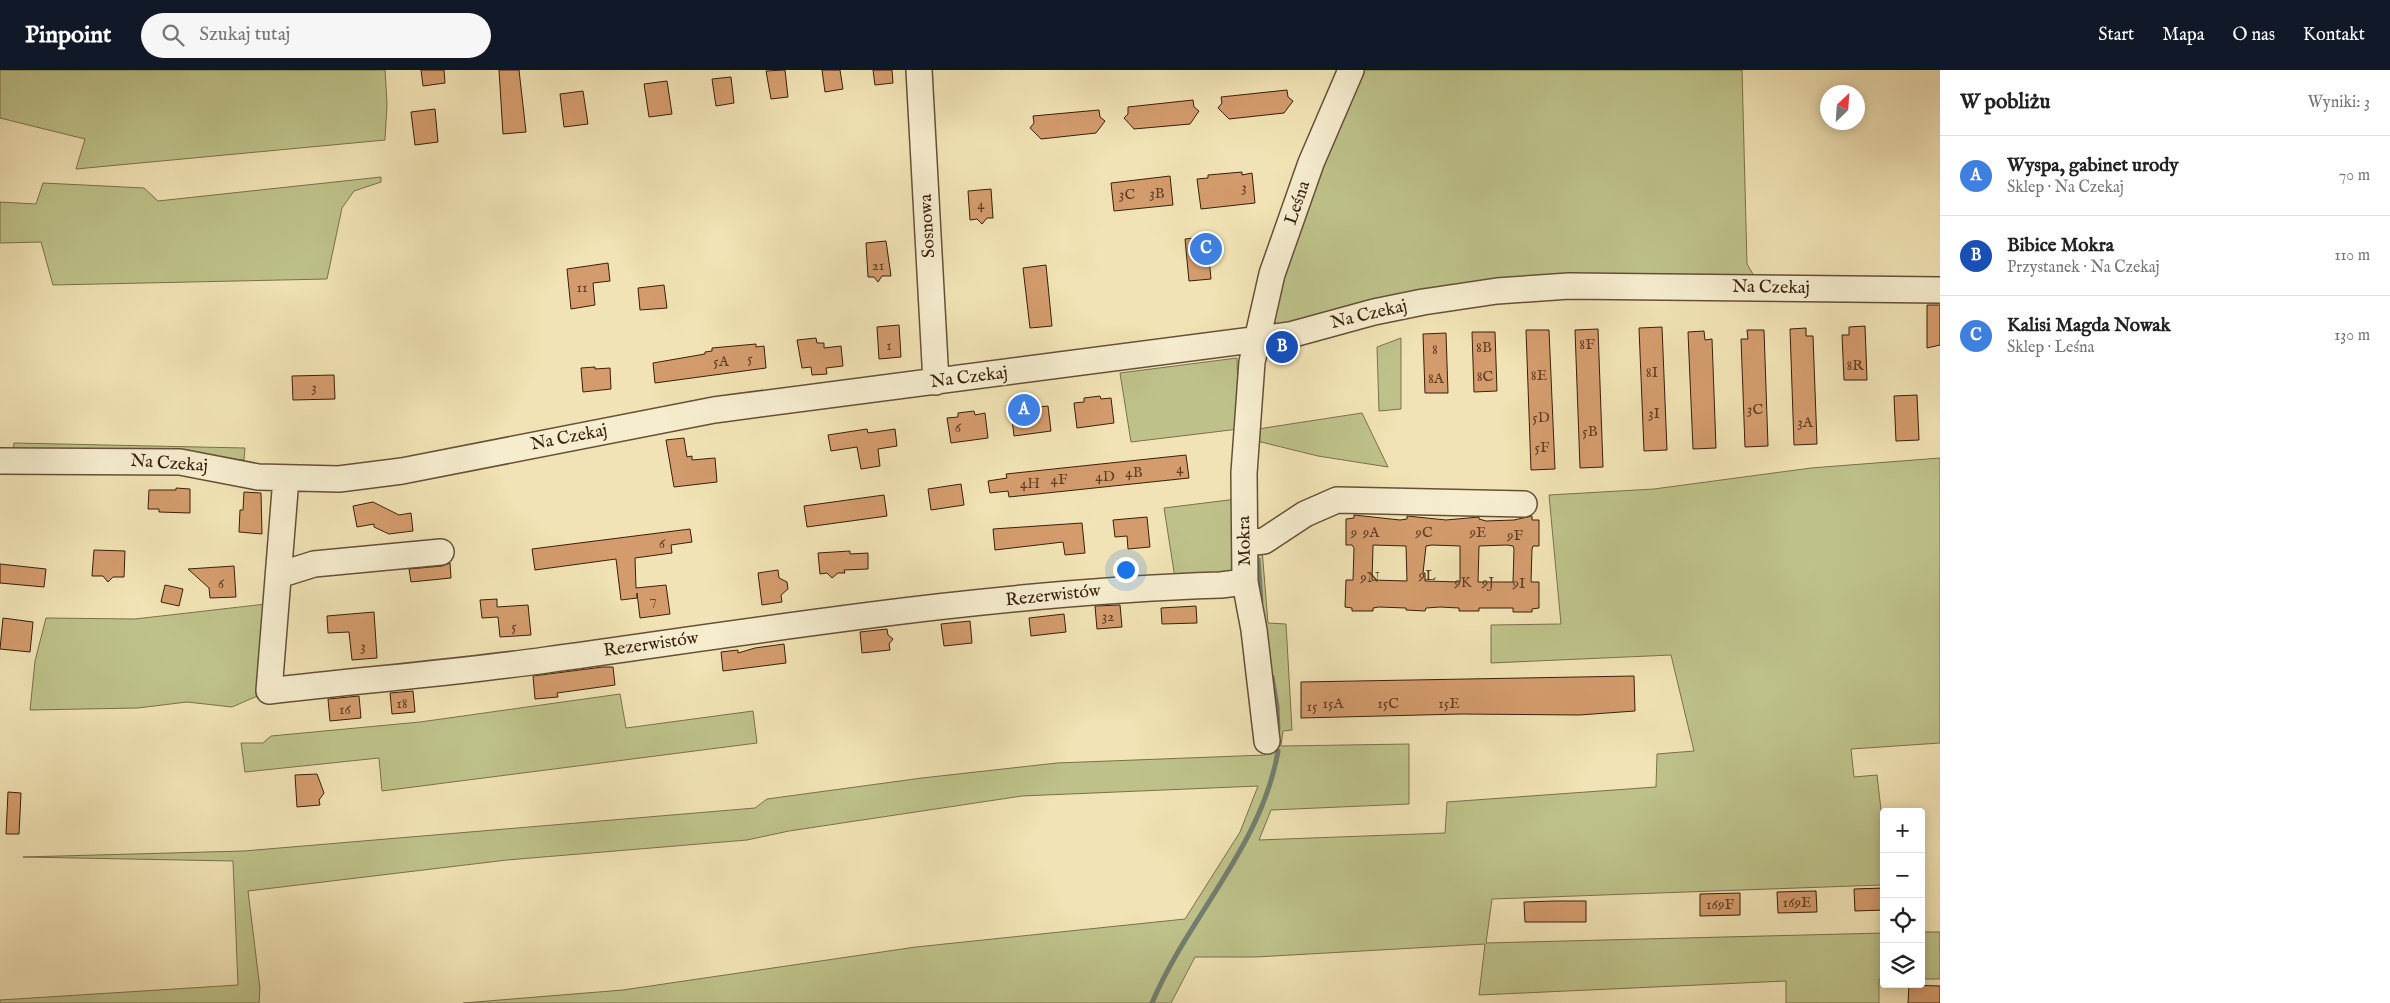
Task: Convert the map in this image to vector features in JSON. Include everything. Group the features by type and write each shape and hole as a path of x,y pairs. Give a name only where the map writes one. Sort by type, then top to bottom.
{"street":[{"name":"Sosnowa","path":"919,70 936,382"},
{"name":"Leśna","path":"1256,339 1272,274 1311,163 1351,70"},
{"name":"Na Czekaj","path":"0,461 180,462 258,477 339,479 402,471 714,410 1290,335 1374,312 1423,302 1497,291 1560,286 1940,290"},
{"name":"Mokra","path":"1256,339 1244,472 1245,582 1254,630 1267,741"},
{"name":"Rezerwistów","path":"286,478 269,691 543,660 817,621 1071,594 1245,582"},
{"path":"1245,543 1264,541 1305,514 1338,500 1524,504"},
{"path":"279,575 314,564 441,552"}],"green space":[{"path":"0,70 385,70 387,104 385,140 76,169 85,139 0,118"},
{"path":"1362,70 1742,70 1747,264 1754,276 1278,325 1274,322 1271,309 1323,159"},
{"path":"381,177 381,182 354,191 342,208 327,279 53,285 41,242 0,243 0,202 36,204 43,183 144,188 158,201"},
{"path":"1401,338 1401,409 1379,411 1377,347"},
{"path":"1237,358 1239,429 1131,442 1120,373"},
{"path":"1362,413 1388,467 1318,456 1257,441 1258,429"},
{"path":"14,443 245,448 244,460 177,455 13,451"},
{"path":"1940,458 1940,743 1851,749 1854,777 1877,775 1881,808 1880,885 1492,899 1486,943 1880,933 1879,1003 1786,1003 1786,981 1479,995 1485,944 1256,957 1195,957 1171,1003 463,1003 623,990 916,947 1185,919 1240,832 1258,786 1022,796 789,831 747,840 507,860 248,891 260,989 259,1003 0,1003 0,1000 238,985 233,861 23,857 244,851 755,808 767,799 922,778 1057,763 1265,755 1247,626 1252,553 1262,549 1268,623 1286,624 1292,730 1283,731 1281,746 1409,744 1409,804 1271,810 1259,840 1445,833 1447,802 1656,787 1657,754 1694,751 1671,655 1491,663 1491,625 1561,624 1549,495 1654,489 1811,468"},
{"path":"1237,499 1238,573 1175,578 1164,508"},
{"path":"266,604 262,694 232,707 187,702 138,708 30,710 35,661 46,618 135,619"},
{"path":"620,694 626,728 753,711 757,743 382,791 379,758 245,772 241,743 263,743 271,736 420,722"},
{"path":"1925,932 1940,932 1940,979 1925,979"}],"building":[{"path":"421,70 444,70 445,83 423,86"},
{"path":"499,70 519,70 526,132 503,134"},
{"path":"785,70 788,97 771,99 766,71"},
{"path":"822,70 840,70 843,89 825,92"},
{"path":"873,70 892,70 893,83 875,85"},
{"path":"731,77 734,103 716,106 712,79"},
{"path":"667,81 672,114 649,117 644,84"},
{"path":"1287,90 1288,97 1293,101 1284,113 1229,119 1218,108 1222,103 1221,97"},
{"path":"583,91 588,124 564,127 560,94"},
{"path":"1193,100 1194,107 1199,111 1190,124 1134,129 1124,118 1128,114 1128,107"},
{"path":"435,109 438,142 415,145 411,112"},
{"path":"1099,110 1100,117 1105,121 1096,133 1041,139 1030,128 1034,123 1033,116"},
{"path":"1242,172 1242,175 1252,173 1255,203 1201,209 1197,179 1208,178 1208,175"},
{"path":"1170,176 1173,205 1114,211 1111,183"},
{"path":"991,189 993,218 987,218 982,224 977,219 970,220 968,191"},
{"path":"1207,237 1211,279 1189,281 1185,239"},
{"path":"886,241 891,276 882,276 878,282 874,277 868,277 866,243"},
{"path":"608,263 610,281 593,283 595,305 571,309 567,269"},
{"path":"1046,265 1052,326 1030,328 1023,268"},
{"path":"664,285 667,308 640,310 638,288"},
{"path":"1927,305 1940,305 1940,345 1927,348"},
{"path":"899,325 901,357 879,359 877,327"},
{"path":"1865,326 1867,380 1844,380 1842,335 1849,335 1849,327"},
{"path":"1662,327 1667,450 1644,451 1639,328"},
{"path":"1806,328 1806,336 1813,336 1817,444 1794,445 1790,329"},
{"path":"1598,329 1603,467 1580,468 1575,330"},
{"path":"1526,330 1549,330 1555,469 1531,470"},
{"path":"1747,330 1764,330 1768,446 1745,447 1741,339 1748,339"},
{"path":"1704,331 1705,340 1712,339 1716,448 1693,449 1688,332"},
{"path":"1472,332 1495,332 1497,391 1474,392"},
{"path":"1446,333 1448,393 1425,393 1423,334"},
{"path":"816,338 817,343 824,343 824,348 841,346 843,366 826,368 827,374 812,375 811,367 802,368 797,340"},
{"path":"756,344 756,347 764,346 766,368 655,383 653,363 705,354 705,352 712,351 712,348"},
{"path":"595,367 595,369 610,368 611,389 583,392 581,368"},
{"path":"334,375 335,399 293,400 292,376"},
{"path":"1917,395 1919,440 1896,441 1894,396"},
{"path":"1100,396 1101,399 1111,398 1114,423 1077,428 1074,403 1084,402 1084,398"},
{"path":"1037,403 1038,407 1048,406 1051,431 1014,436 1011,410 1021,409 1021,406"},
{"path":"974,411 975,415 985,413 988,438 951,443 947,418 958,417 958,413"},
{"path":"867,429 868,433 895,429 897,446 878,449 880,466 861,469 857,447 831,451 828,435"},
{"path":"684,438 687,457 692,456 692,460 715,458 717,482 674,487 666,440"},
{"path":"1186,455 1189,478 1009,497 1008,491 990,493 988,481 1007,478 1006,474"},
{"path":"961,484 964,505 931,510 928,489"},
{"path":"176,488 190,489 190,513 159,512 159,509 148,509 149,490 176,490"},
{"path":"244,492 261,493 262,534 239,532 240,510 243,510"},
{"path":"884,495 887,516 807,527 804,506"},
{"path":"373,502 399,515 411,513 413,531 389,534 374,527 374,524 357,527 353,506"},
{"path":"1354,515 1400,520 1407,519 1407,516 1446,520 1479,517 1479,519 1486,521 1514,520 1532,516 1532,520 1539,520 1539,546 1533,546 1532,549 1531,582 1539,582 1539,608 1532,609 1532,612 1513,612 1513,608 1479,608 1479,611 1459,611 1459,608 1440,607 1426,608 1425,611 1379,607 1373,608 1373,611 1352,611 1352,608 1345,607 1346,580 1353,580 1354,548 1352,545 1346,545 1346,519 1354,518","holes":["1373,545 1406,546 1407,581 1372,580","1426,546 1460,546 1460,582 1425,581 1425,573 1423,573","1479,546 1513,546 1513,582 1478,582"]},
{"path":"1147,517 1150,547 1128,549 1127,536 1115,537 1113,520"},
{"path":"1082,523 1085,553 1065,555 1063,542 995,550 993,529"},
{"path":"690,529 692,542 671,545 672,553 635,558 636,588 666,585 670,614 640,618 637,593 637,598 621,600 616,559 535,570 532,549"},
{"path":"94,550 125,551 124,577 113,577 108,582 103,576 92,576"},
{"path":"850,551 850,554 868,553 868,569 844,570 845,573 838,573 832,578 827,573 820,574 818,553"},
{"path":"450,563 451,578 411,582 409,569 442,566"},
{"path":"0,564 46,569 44,587 0,583"},
{"path":"234,566 236,597 210,598 209,588 188,569"},
{"path":"778,570 779,578 787,582 788,589 781,595 782,602 762,605 758,573"},
{"path":"165,585 183,589 179,606 161,602"},
{"path":"497,599 497,607 528,605 531,635 500,637 498,617 482,618 480,600"},
{"path":"1120,605 1122,627 1097,629 1095,606"},
{"path":"1196,606 1197,623 1162,624 1161,608"},
{"path":"374,612 377,658 352,660 349,632 328,633 327,616"},
{"path":"1064,614 1066,632 1031,636 1029,618"},
{"path":"3,618 33,622 30,652 0,649"},
{"path":"970,621 972,643 944,646 941,624"},
{"path":"887,629 888,635 893,639 889,644 890,650 862,653 860,632"},
{"path":"784,644 786,663 723,671 721,652 738,650 738,653 755,648"},
{"path":"613,667 615,685 557,693 558,697 535,699 533,676"},
{"path":"1634,676 1635,711 1579,715 1461,714 1301,718 1301,682"},
{"path":"413,691 415,712 392,714 390,693"},
{"path":"359,696 361,718 330,721 328,699"},
{"path":"317,774 324,793 319,800 320,805 297,807 295,775"},
{"path":"8,792 21,793 19,834 6,834"},
{"path":"1880,888 1880,910 1855,911 1854,889"},
{"path":"1816,891 1817,912 1778,913 1777,892"},
{"path":"1740,893 1740,915 1700,916 1700,894"},
{"path":"1586,901 1586,922 1525,922 1524,902"},
{"path":"1940,986 1940,1003 1908,1003 1909,988"}],"waterway":[{"path":"1258,560 1261,602"},
{"path":"1272,677 1277,707 1278,730"},
{"path":"1152,1003 1167,971 1241,850 1257,818 1269,786 1278,751"}],"place":[{"name":"Kalisi Magda Nowak","path":"1206,249"},
{"name":"Bibice Mokra","path":"1282,347"},
{"name":"Wyspa, gabinet urody","path":"1024,410"}]}
